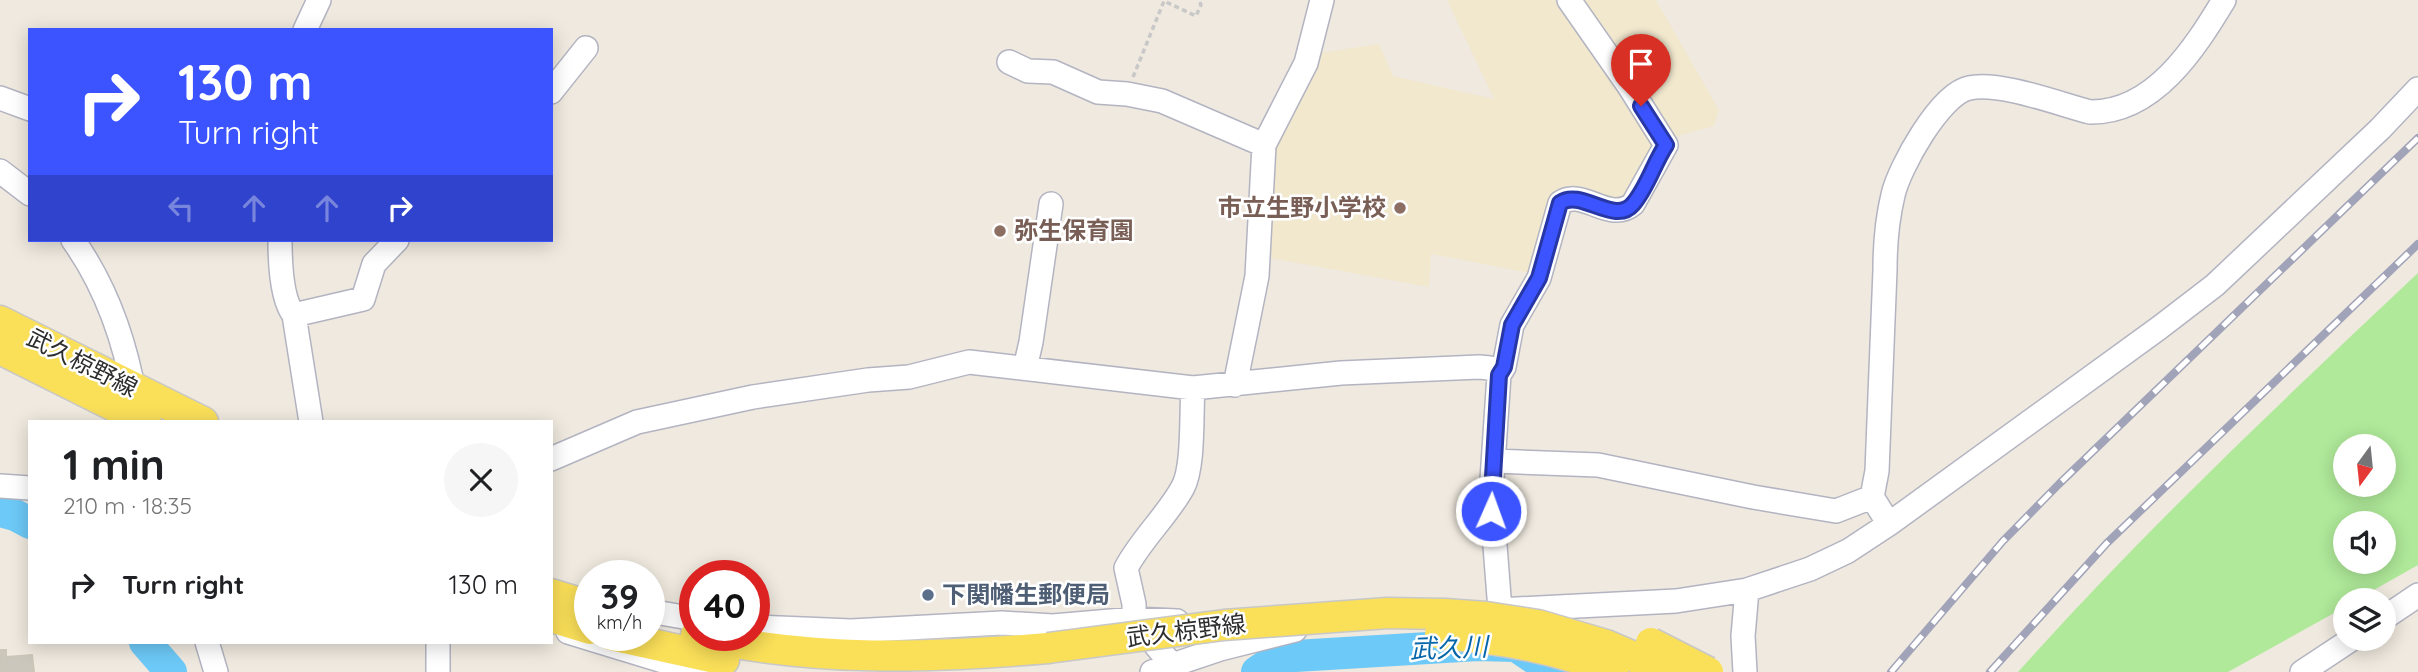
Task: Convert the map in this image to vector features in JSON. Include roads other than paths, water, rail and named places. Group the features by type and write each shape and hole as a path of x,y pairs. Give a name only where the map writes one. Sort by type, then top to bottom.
{"main road":[{"name":"武久椋野線","path":"0,321 199,420"},
{"name":"武久椋野線","path":"0,349 139,420"},
{"path":"553,595 574,602"},
{"path":"1226,634 1328,609 1434,599 1503,602 1556,611 1601,623 1663,648 1707,672"},
{"name":"武久椋野線","path":"988,672 1051,657 1388,613 1486,617 1538,625 1606,645 1669,672"},
{"path":"553,618 574,624"},
{"name":"武久椋野線","path":"1226,634 1389,624 1484,628 1537,635 1603,655 1644,672"},
{"path":"1226,634 1457,635 1507,641 1542,649 1613,672"},
{"path":"665,648 712,659 811,672"},
{"name":"武久椋野線","path":"770,648 866,656 969,654 1051,657"}],"street":[{"path":"306,28 319,0"},
{"path":"1235,385 1257,276 1264,145 1306,63 1322,0"},
{"path":"1569,0 1666,145 1629,208 1621,211 1607,209 1576,198 1567,198 1560,203 1539,278 1512,325 1504,367 1499,375 1491,511 1500,610 1579,672"},
{"path":"1889,524 1872,497 1877,471 1885,239 1893,192 1907,161 1929,125 1946,102 1958,92 1984,86 2090,111 2101,112 2122,107 2146,94 2176,67 2200,39 2224,0"},
{"path":"553,89 586,48"},
{"path":"1009,62 1028,71 1053,72 1098,92 1149,97 1264,145"},
{"path":"770,627 851,631 1002,623 1053,626 1134,619 1280,625 1676,600 1747,590 1810,569 1847,551 1889,524 2159,328 2215,285 2370,139 2418,89"},
{"path":"0,98 28,108"},
{"path":"0,172 28,193"},
{"path":"1025,368 1051,204"},
{"path":"74,242 95,273 109,303 124,348 141,420"},
{"path":"280,242 282,275 290,310 294,315 311,420"},
{"path":"294,315 363,299 374,264 395,242"},
{"path":"553,458 637,422 753,397 868,380 909,377 969,362 1193,388 1342,373 1479,367 1490,368 1499,375"},
{"path":"1193,388 1188,474 1182,488 1136,550 1126,568 1134,604 1134,619 1166,670 1282,632 1343,621"},
{"path":"1494,461 1598,466 1753,497 1836,510 1872,497"},
{"path":"0,486 28,488"},
{"path":"553,586 574,592"},
{"path":"1745,672 1743,636 1747,590"},
{"path":"2396,610 2418,595"},
{"path":"1500,610 1595,672"},
{"path":"553,628 699,672"},
{"path":"207,644 216,672"},
{"path":"438,644 438,672"},
{"path":"2302,672 2334,651"}],"waterway":[{"name":"武久川","path":"0,511 28,522"},
{"name":"武久川","path":"147,644 171,672"},
{"name":"武久川","path":"1257,672 1279,657 1478,645 1516,646 1555,672"}],"railway":[{"path":"1891,672 2003,541 2059,484 2418,138"},
{"path":"1990,672 2107,543 2418,244"}],"place":[{"name":"市立生野小学校","path":"1400,208"},
{"name":"弥生保育園","path":"1000,231"},
{"name":"下関幡生郵便局","path":"928,595"}]}
